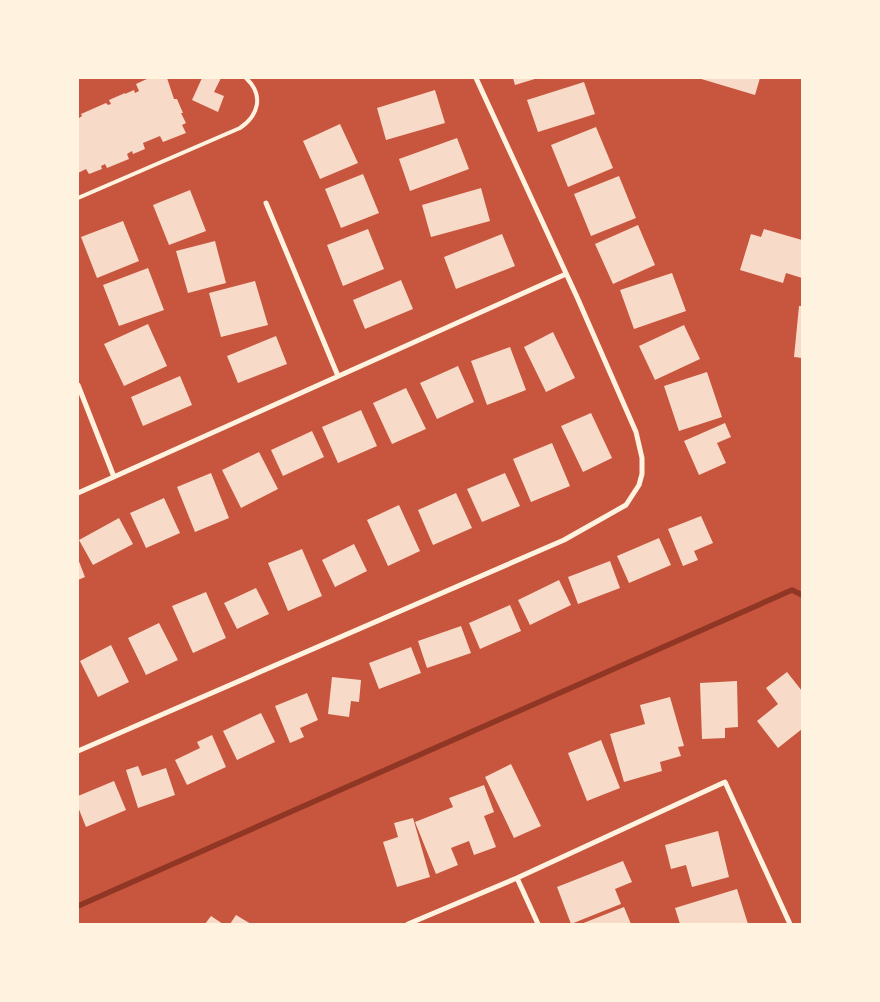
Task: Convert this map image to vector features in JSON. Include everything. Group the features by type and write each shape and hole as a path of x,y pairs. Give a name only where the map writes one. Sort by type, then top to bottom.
{"street":[{"path":"78,751 564,540 626,505 639,485 642,474 642,458 636,432 476,78"},
{"path":"266,203 338,376"},
{"path":"78,493 566,274"},
{"path":"78,385 114,477"},
{"path":"408,924 517,878 725,782 790,924"},
{"path":"517,878 538,924"}],"lane":[{"path":"78,198 240,128 250,121 257,110 257,96 251,82 246,78"}],"building":[{"path":"149,78 167,78 174,99 177,99 183,113 181,113 186,123 182,125 186,133 163,142 160,136 143,143 145,149 133,154 132,151 127,154 129,159 107,168 105,164 101,166 102,169 89,174 86,169 78,173 78,115 79,118 82,116 81,114 106,103 108,105 111,104 109,100 125,93 134,90 135,93 139,91 136,84"},
{"path":"202,78 221,78 214,92 224,96 218,112 192,100"},
{"path":"513,78 538,78 515,85"},
{"path":"698,78 760,78 755,95"},
{"path":"584,82 595,114 538,132 527,100"},
{"path":"435,90 445,123 386,140 377,108"},
{"path":"340,124 358,163 320,179 303,141"},
{"path":"596,127 613,168 568,187 551,145"},
{"path":"457,138 469,169 410,191 399,159"},
{"path":"363,174 379,213 341,228 325,189"},
{"path":"619,176 636,218 591,236 574,194"},
{"path":"481,188 490,221 431,237 422,205"},
{"path":"190,190 206,231 169,245 153,205"},
{"path":"123,221 139,261 97,278 81,237"},
{"path":"638,225 655,265 613,284 595,244"},
{"path":"368,229 384,269 343,286 327,245"},
{"path":"764,229 802,240 802,278 786,273 783,283 740,270 751,234 761,237"},
{"path":"502,234 515,266 456,289 444,257"},
{"path":"215,241 226,283 188,293 176,251"},
{"path":"148,268 164,310 119,326 103,285"},
{"path":"672,273 686,311 634,329 620,290"},
{"path":"401,280 413,309 365,329 353,300"},
{"path":"255,281 268,325 221,337 209,293"},
{"path":"799,306 802,306 802,358 794,357"},
{"path":"148,324 167,366 124,386 104,344"},
{"path":"684,325 700,359 655,380 639,346"},
{"path":"553,332 575,378 546,392 524,347"},
{"path":"276,336 287,364 238,383 227,356"},
{"path":"510,347 526,390 487,405 471,361"},
{"path":"458,366 474,402 437,419 420,383"},
{"path":"707,372 722,417 679,431 664,386"},
{"path":"180,376 192,405 143,426 131,397"},
{"path":"406,388 426,429 392,444 373,403"},
{"path":"361,410 377,446 338,463 322,427"},
{"path":"591,413 612,458 583,472 561,426"},
{"path":"725,423 731,437 717,443 726,463 699,475 684,441"},
{"path":"312,431 324,457 283,476 271,450"},
{"path":"552,443 570,486 531,502 513,459"},
{"path":"259,452 278,489 241,508 222,470"},
{"path":"211,473 229,518 195,532 177,487"},
{"path":"505,473 520,506 482,522 467,489"},
{"path":"456,493 472,528 433,545 418,510"},
{"path":"164,498 180,533 146,548 130,513"},
{"path":"399,505 420,551 388,566 367,520"},
{"path":"701,516 713,543 694,551 698,560 683,566 668,529"},
{"path":"119,518 133,544 93,565 79,540"},
{"path":"659,538 671,565 629,583 617,556"},
{"path":"354,544 367,571 335,587 322,560"},
{"path":"302,549 322,596 288,611 268,563"},
{"path":"78,559 85,577 78,580"},
{"path":"610,561 620,588 578,604 568,577"},
{"path":"559,580 571,605 530,625 518,600"},
{"path":"256,588 269,614 237,629 224,603"},
{"path":"206,592 226,638 193,653 172,606"},
{"path":"510,605 521,631 480,649 469,623"},
{"path":"159,623 178,660 146,675 128,638"},
{"path":"461,626 471,653 427,668 418,641"},
{"path":"111,645 129,682 98,697 80,661"},
{"path":"411,647 421,673 379,689 369,663"},
{"path":"787,672 802,691 802,729 778,748 757,721 778,704 766,688"},
{"path":"332,677 361,680 359,702 351,701 349,717 328,714"},
{"path":"737,681 738,727 725,728 725,738 702,739 700,683"},
{"path":"307,693 318,720 300,728 304,737 290,743 275,706"},
{"path":"670,697 684,746 678,747 681,756 660,762 662,771 624,782 610,734 645,724 640,705"},
{"path":"261,713 275,742 237,760 223,731"},
{"path":"212,735 226,767 187,785 175,760 200,748 197,742"},
{"path":"601,740 620,788 587,801 568,753"},
{"path":"511,764 541,826 514,838 485,777"},
{"path":"138,766 142,776 166,768 175,795 138,808 126,770"},
{"path":"114,781 126,810 86,827 78,807 78,796"},
{"path":"484,785 494,812 484,816 496,847 474,855 469,841 451,848 458,865 436,874 415,822 453,807 449,798"},
{"path":"413,818 430,877 397,887 383,842 398,837 394,823"},
{"path":"718,831 729,877 692,887 686,865 671,869 665,845"},
{"path":"623,861 632,882 615,889 621,904 571,924 557,887"},
{"path":"737,889 748,924 680,924 675,908"},
{"path":"624,907 631,924 581,924"},
{"path":"236,915 251,924 230,924"},
{"path":"211,916 223,924 205,924"}],"waterway":[{"path":"78,906 792,590 802,595"}]}
